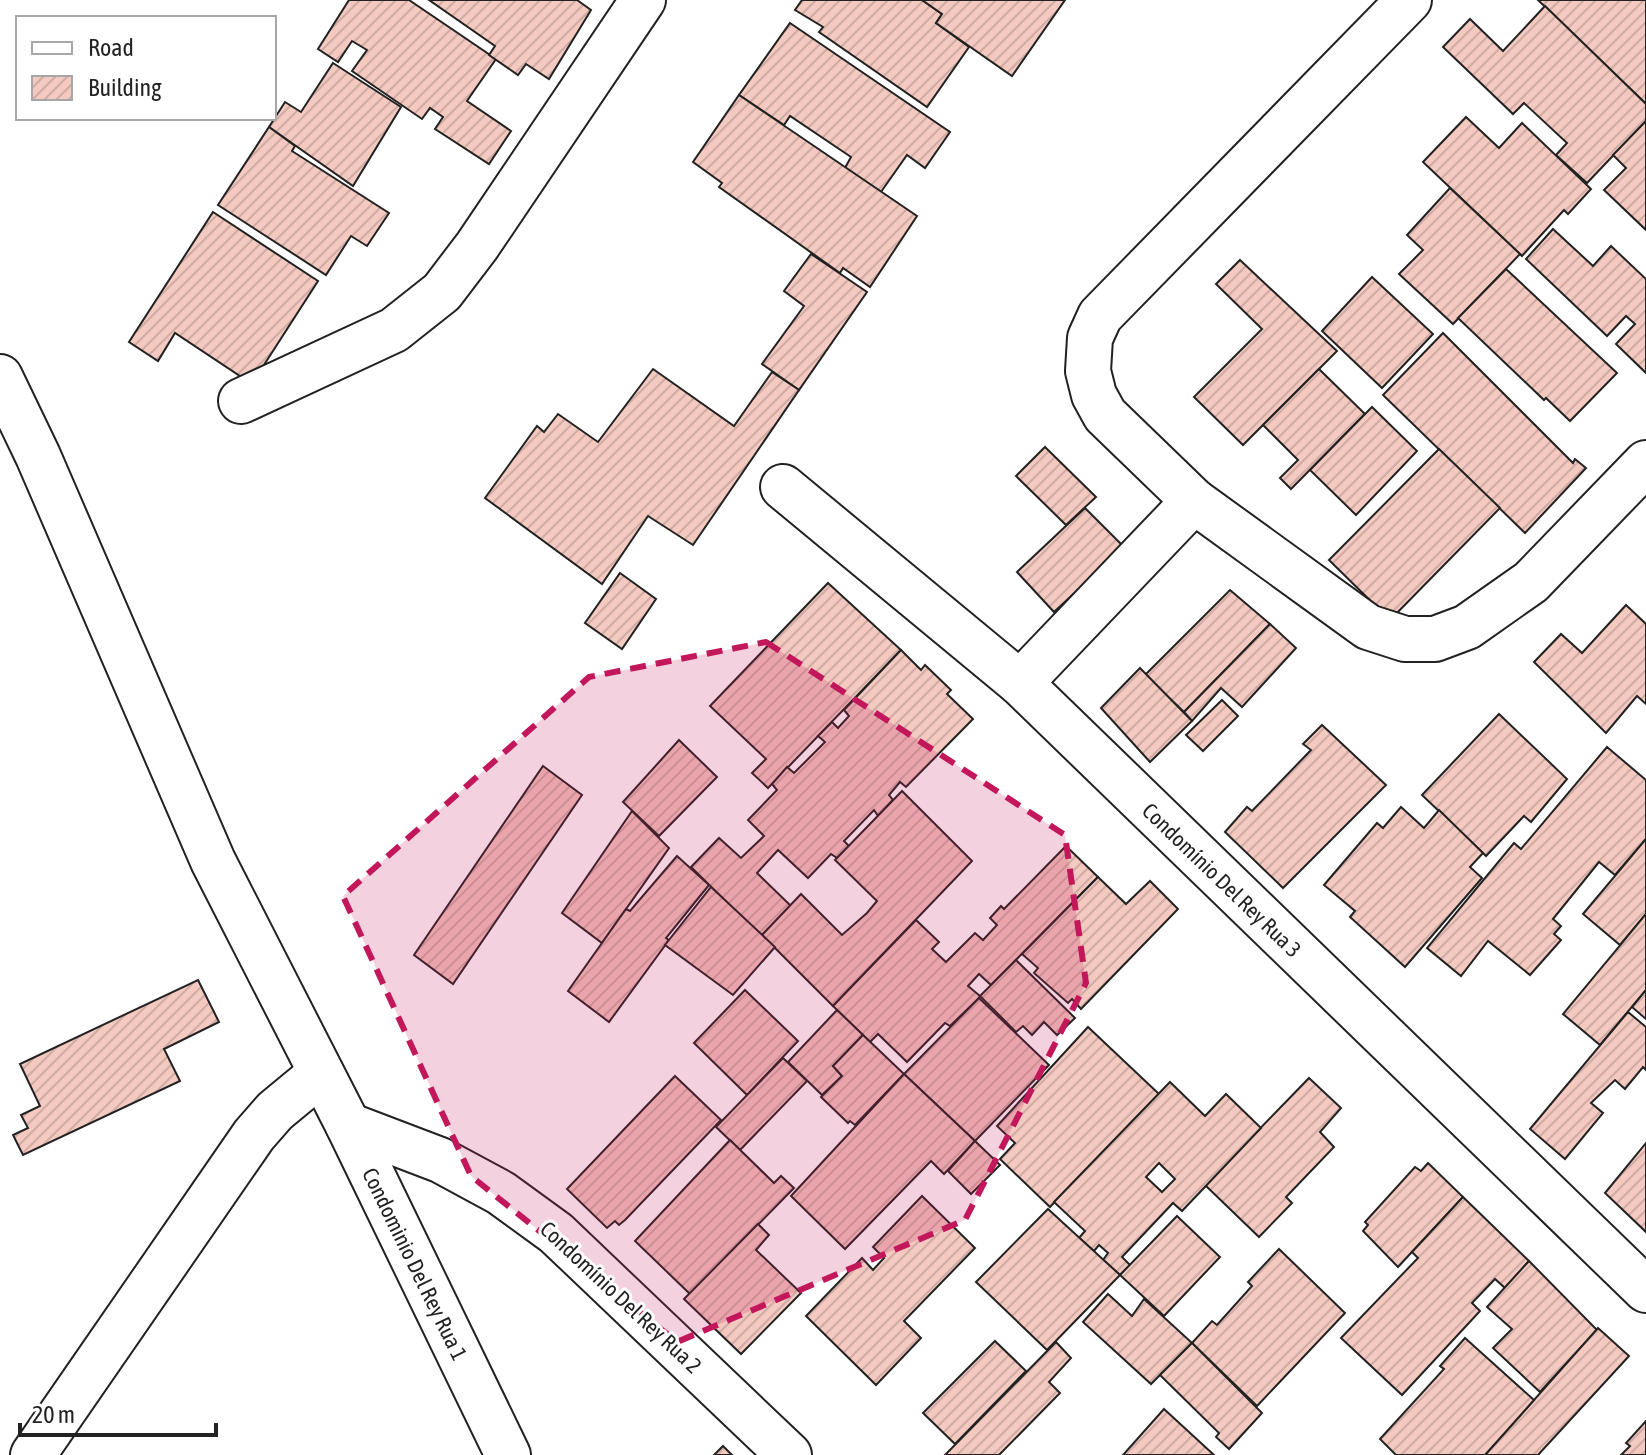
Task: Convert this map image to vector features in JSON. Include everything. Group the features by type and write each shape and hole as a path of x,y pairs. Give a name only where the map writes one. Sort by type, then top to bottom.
{"street":[{"path":"241,401 394,330 442,292 477,246 643,0"},
{"path":"1409,0 1100,316 1090,338 1088,371 1094,395 1105,415 1194,501 1368,627 1405,639 1435,639 1467,627 1531,582 1646,463"},
{"name":"Condominio Del Rey Rua 1","path":"0,377 38,456 213,861 348,1125 508,1455"},
{"name":"Condomínio Del Rey Rua 3","path":"783,487 1020,683 1646,1290"},
{"path":"1020,683 1194,501"},
{"path":"33,1455 254,1135 275,1111 321,1073"},
{"name":"Condomínio Del Rey Rua 2","path":"348,1125 452,1167 501,1193 556,1233 789,1455"}],"highlighted area":[{"path":"766,642 1065,835 1086,983 965,1220 677,1342 471,1176 343,896 589,677"}],"building":[{"path":"349,0 409,0 496,59 467,101 511,131 489,164 435,129 443,117 430,108 422,119 352,71 367,50 352,41 338,62 318,49"},
{"path":"429,0 577,0 591,10 549,79 526,64 518,75 489,55 495,46"},
{"path":"802,0 922,0 942,14 936,23 969,47 927,107 819,32 823,27 795,10"},
{"path":"922,0 1065,0 1012,76 936,23 942,14"},
{"path":"1538,0 1646,0 1646,102 1645,103"},
{"path":"1545,6 1646,104 1646,121 1587,183 1556,155 1567,143 1524,103 1513,114 1443,47 1470,19 1503,51"},
{"path":"790,23 950,132 925,168 907,155 881,192 845,168 851,157 790,116 784,125 739,95"},
{"path":"333,63 401,107 353,186 269,127 285,102 301,112"},
{"path":"739,95 917,216 870,287 843,268 840,273 719,187 722,183 693,162"},
{"path":"1466,117 1499,148 1522,123 1591,189 1568,214 1564,210 1522,256 1423,162"},
{"path":"1646,121 1646,230 1604,190 1626,168 1613,155"},
{"path":"269,127 295,146 292,151 389,213 367,246 351,236 326,275 218,205"},
{"path":"1450,188 1520,254 1453,324 1399,274 1423,250 1407,235"},
{"path":"213,212 318,281 262,368 243,378 175,333 158,361 129,342"},
{"path":"1553,229 1593,266 1611,246 1646,279 1646,373 1616,344 1635,324 1626,316 1607,336 1526,259"},
{"path":"811,254 867,292 799,390 762,364 804,306 784,291"},
{"path":"1240,260 1337,351 1243,445 1194,397 1262,329 1216,284"},
{"path":"1506,269 1617,373 1570,421 1458,318"},
{"path":"1372,277 1433,334 1382,388 1322,331"},
{"path":"1443,333 1573,463 1575,459 1586,468 1525,533 1383,395"},
{"path":"653,369 734,426 772,372 799,390 693,545 648,516 602,584 485,498 537,426 544,432 558,414 598,442"},
{"path":"1319,369 1365,414 1291,489 1280,478 1298,460 1263,425"},
{"path":"1372,407 1417,451 1356,515 1310,470"},
{"path":"1045,447 1096,497 1066,525 1016,476"},
{"path":"1439,449 1500,508 1390,620 1329,560"},
{"path":"1085,508 1124,547 1054,612 1017,572"},
{"path":"620,573 656,599 622,649 585,623"},
{"path":"828,583 901,650 768,788 752,773 766,759 710,706"},
{"path":"1230,590 1270,624 1184,712 1145,675"},
{"path":"1626,605 1646,624 1646,704 1637,696 1606,733 1534,662 1561,634 1582,653"},
{"path":"1270,624 1296,648 1242,707 1221,688 1192,721 1184,712"},
{"path":"901,650 921,670 925,665 951,690 947,694 973,719 906,787 900,782 889,795 893,800 878,816 874,810 844,841 849,846 837,858 831,854 808,878 778,850 757,873 791,906 761,936 691,867 719,838 741,858 764,836 748,820 777,790 772,784 787,767 794,773 825,742 818,736 832,722 838,728 849,716 844,710"},
{"path":"1140,668 1192,721 1150,762 1101,708"},
{"path":"1222,700 1238,716 1203,751 1186,735"},
{"path":"1499,714 1567,779 1531,822 1524,816 1486,856 1422,795"},
{"path":"1322,725 1386,785 1283,888 1225,832 1247,807 1252,811 1311,750 1303,744"},
{"path":"679,740 717,777 659,836 623,802"},
{"path":"1607,747 1646,780 1646,839 1615,875 1599,862 1553,919 1561,926 1554,934 1561,940 1530,975 1488,941 1461,976 1427,948 1514,843 1521,849"},
{"path":"543,766 582,795 453,984 414,955"},
{"path":"902,791 972,861 833,1006 762,935 801,894 842,935 867,913 877,901 835,860"},
{"path":"1401,807 1424,828 1439,810 1483,853 1470,867 1482,878 1405,967 1350,917 1355,911 1324,885 1377,823 1383,828"},
{"path":"632,811 669,848 602,943 562,913"},
{"path":"1646,839 1646,914 1620,945 1583,914"},
{"path":"1066,846 1098,877 991,985 979,974 968,986 979,998 950,1026 945,1023 907,1062 878,1034 870,1042 833,1006 916,920 939,942 932,949 946,962 975,933 983,940 997,925 990,918 1001,906 1004,909"},
{"path":"677,856 709,885 666,938 669,940 609,1022 568,991 626,909 630,911"},
{"path":"1098,877 1126,904 1150,881 1178,909 1081,1009 1072,999 1068,1003 1034,973 1038,968 1022,954"},
{"path":"711,887 775,947 733,995 665,945"},
{"path":"1646,914 1646,990 1600,1045 1563,1014"},
{"path":"1016,960 1075,1018 1057,1035 1044,1022 1032,1035 1023,1026 1016,1032 980,996"},
{"path":"198,980 219,1022 164,1049 180,1081 23,1155 13,1135 28,1128 21,1115 40,1106 20,1064"},
{"path":"745,990 798,1041 747,1095 694,1043"},
{"path":"1646,990 1646,1019 1632,1007"},
{"path":"979,998 1049,1065 975,1141 904,1074"},
{"path":"837,1010 863,1035 833,1066 842,1076 822,1095 788,1062"},
{"path":"1628,1012 1646,1027 1646,1070 1643,1067 1625,1089 1615,1080 1591,1103 1603,1113 1565,1159 1530,1129"},
{"path":"1088,1027 1159,1094 1050,1207 1000,1159 1015,1143 997,1126"},
{"path":"863,1035 904,1074 855,1125 850,1121 848,1123 821,1097 842,1076 833,1066"},
{"path":"783,1058 807,1081 740,1150 716,1127"},
{"path":"904,1074 975,1141 944,1174 931,1161 845,1249 791,1196"},
{"path":"675,1076 721,1120 625,1220 619,1225 615,1221 607,1228 567,1189"},
{"path":"1309,1078 1341,1108 1320,1132 1334,1147 1286,1197 1292,1203 1259,1237 1205,1185"},
{"path":"1170,1082 1205,1116 1226,1094 1261,1128 1182,1211 1173,1203 1122,1257 1130,1265 1120,1275 1103,1260 1108,1253 1099,1245 1094,1251 1079,1238 1085,1231 1054,1202","holes":["1159,1163 1175,1179 1162,1192 1146,1177"]},
{"path":"730,1140 774,1183 781,1176 794,1188 690,1294 635,1241"},
{"path":"975,1141 1000,1165 971,1194 948,1171"},
{"path":"1646,1143 1646,1232 1605,1193"},
{"path":"1428,1163 1463,1197 1398,1267 1363,1231 1368,1225 1365,1222 1415,1167 1421,1171"},
{"path":"922,1196 975,1248 904,1321 921,1338 876,1385 806,1316 862,1258 873,1270 884,1258 873,1247"},
{"path":"1463,1197 1529,1261 1505,1288 1495,1279 1472,1303 1480,1311 1402,1395 1341,1338 1418,1258 1412,1252"},
{"path":"1048,1209 1120,1275 1047,1350 976,1282"},
{"path":"1177,1216 1220,1257 1164,1316 1120,1275"},
{"path":"758,1224 769,1235 756,1250 801,1293 741,1354 684,1299"},
{"path":"1279,1249 1345,1313 1257,1406 1192,1343 1212,1321 1217,1325 1252,1286 1248,1282"},
{"path":"1529,1261 1597,1330 1540,1392 1493,1348 1512,1329 1487,1307"},
{"path":"1108,1294 1132,1316 1144,1299 1192,1343 1151,1384 1083,1322"},
{"path":"1598,1328 1629,1356 1538,1455 1485,1455"},
{"path":"1465,1338 1534,1400 1485,1455 1396,1455 1380,1439 1444,1369 1440,1366"},
{"path":"995,1341 1026,1371 955,1444 923,1413"},
{"path":"1056,1342 1071,1358 1049,1382 1060,1393 999,1455 945,1455"},
{"path":"1192,1343 1262,1413 1229,1449 1216,1437 1219,1433 1160,1375"},
{"path":"1164,1409 1214,1455 1123,1455"},
{"path":"1646,1421 1646,1455 1621,1455 1630,1446 1626,1443"},
{"path":"723,1446 732,1455 714,1455"}]}
